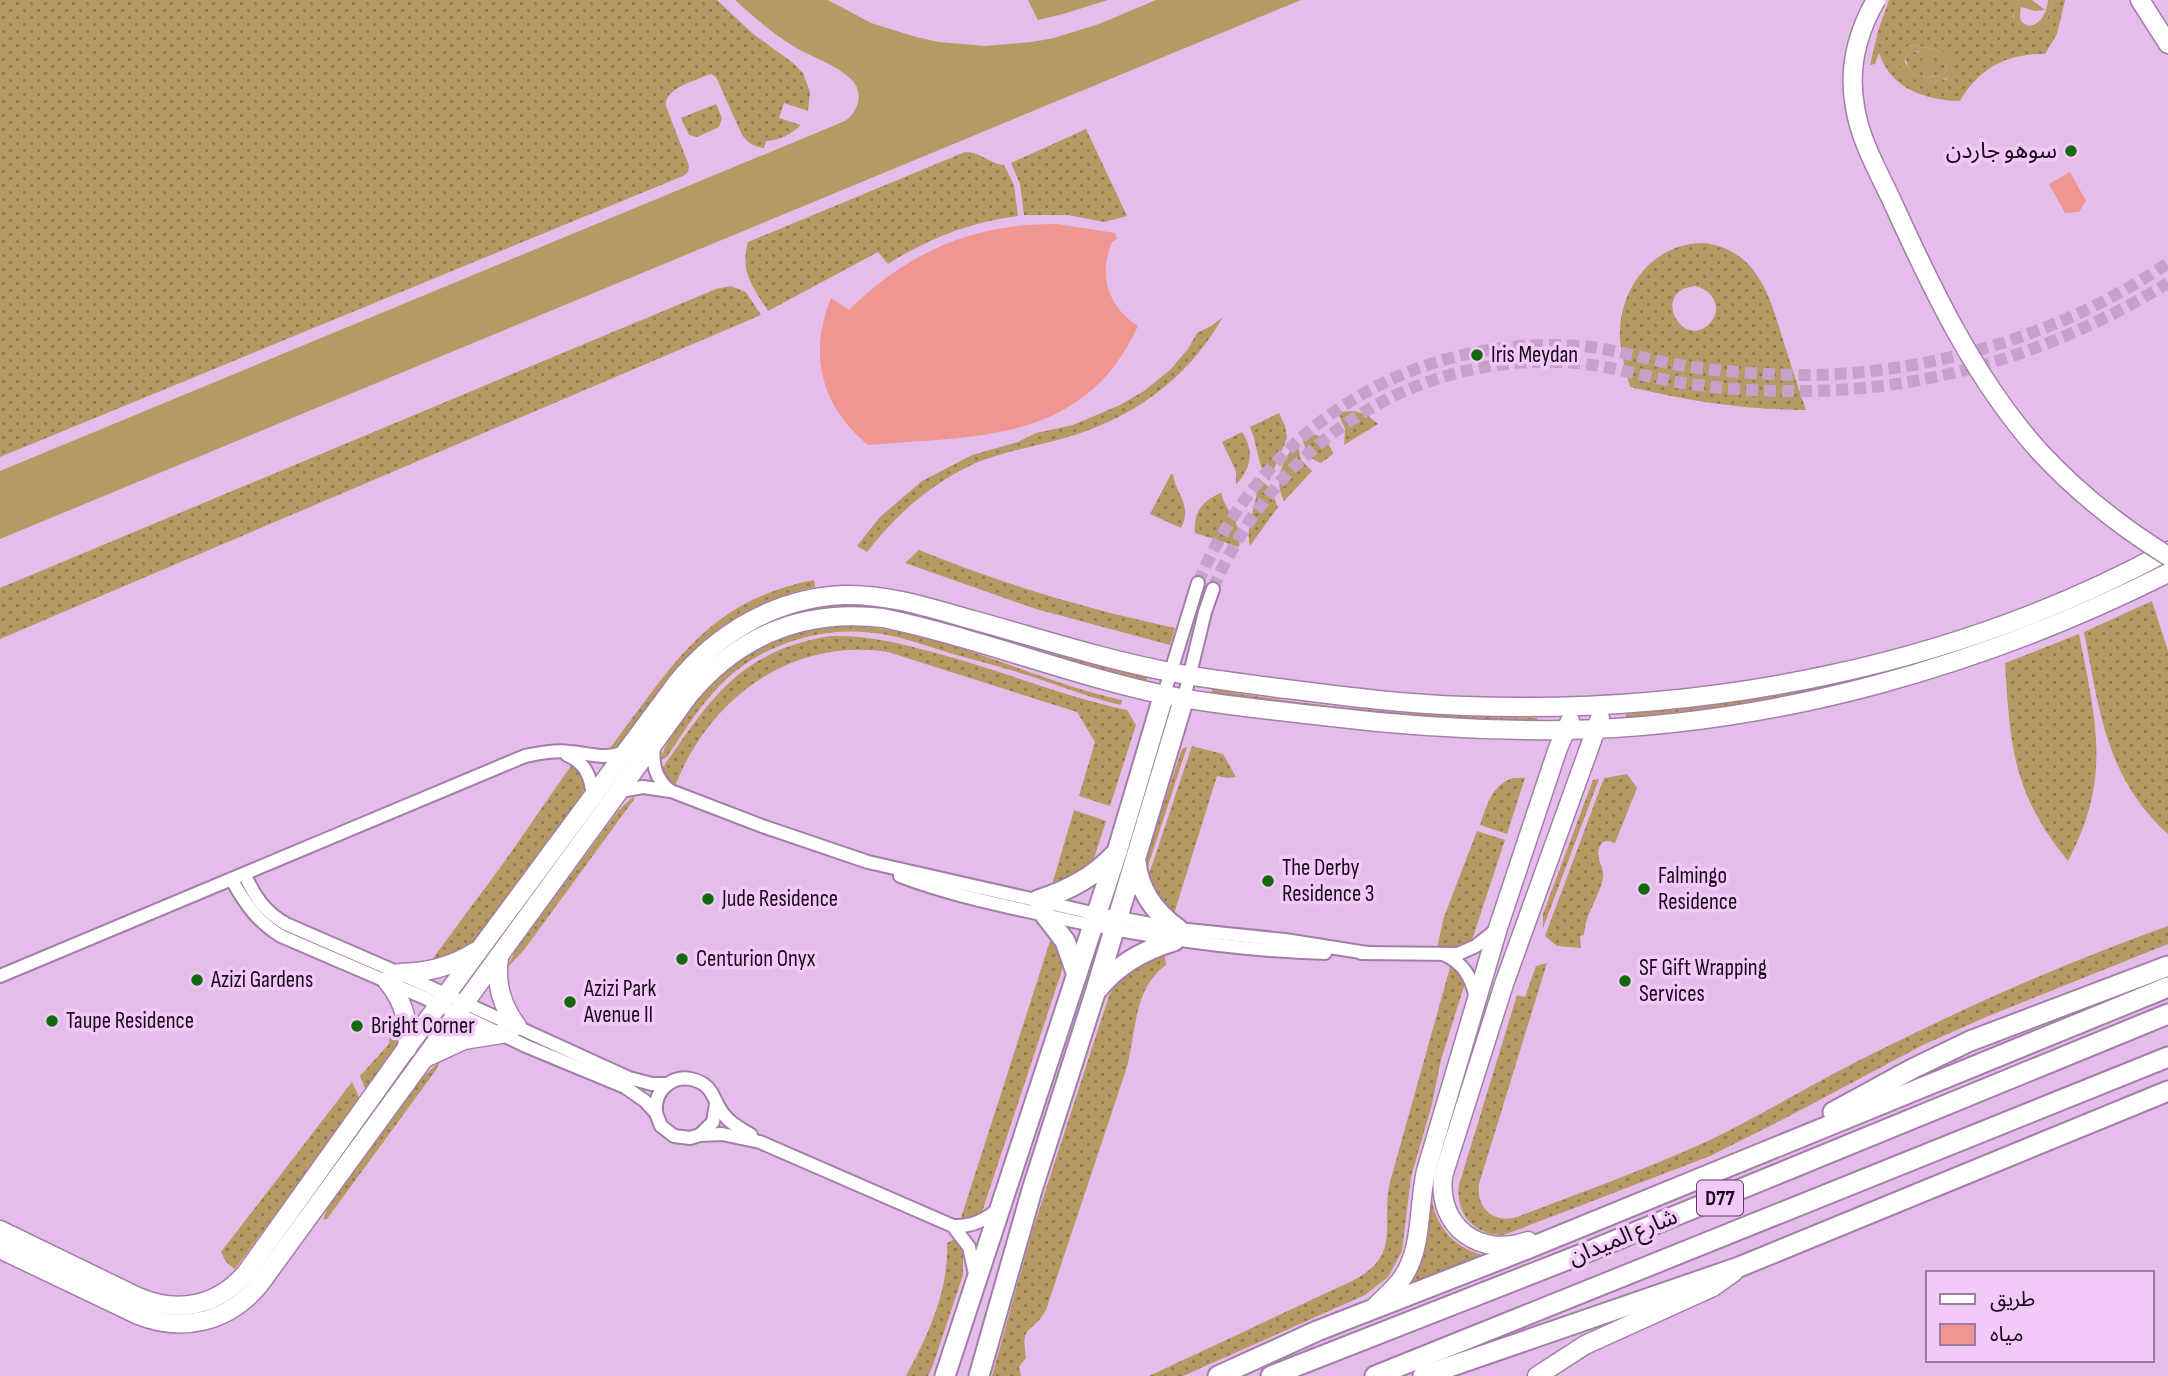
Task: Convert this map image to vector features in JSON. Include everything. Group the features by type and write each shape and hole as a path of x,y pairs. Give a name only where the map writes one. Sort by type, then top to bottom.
{"main road":[{"path":"945,1376 1117,852 1164,694"},
{"path":"979,1376 1013,1256 1184,698"},
{"path":"1077,975 1065,941 1041,908 1080,884 1117,852"},
{"path":"1095,993 1112,974 1133,958 1176,935 1149,901 1140,882 1135,861"},
{"path":"1772,1149 1818,1120 1941,1054 2168,966"},
{"path":"1217,1376 1317,1331 1579,1228 2168,987"},
{"name":"شارع الميدان","path":"1271,1376 1594,1249 2168,1014"},
{"name":"شارع الميدان","path":"1375,1376 2168,1057"},
{"path":"1423,1376 1739,1266 2168,1091"},
{"path":"2103,1119 2135,1117 2168,1105"}],"street":[{"path":"1876,0 1857,45 1853,76 1855,107 1868,149 1941,303 1989,385 2040,452 2101,509 2168,553"},
{"path":"2140,0 2168,44"},
{"path":"0,1249 148,1320 192,1324 221,1305 681,677 714,644 745,623 779,608 816,598 872,596 900,600 1180,674 1362,699 1467,706 1605,705 1672,700 1767,687 1826,676 1906,656 2032,613 2168,553"},
{"path":"0,1230 148,1301 168,1306 188,1306 244,1301 259,1285 701,681 728,657 751,642 793,624 829,617 865,616 901,622 1164,694 1281,712 1397,724 1566,730 1701,719 1847,692 1895,680 2036,633 2168,573"},
{"path":"1184,698 1180,674 1198,583"},
{"path":"1164,694 1180,674 1213,589"},
{"path":"1579,1228 1547,1234 1510,1247 1484,1244 1468,1237 1451,1218 1444,1202 1442,1185 1504,984 1605,705"},
{"path":"1370,1311 1402,1279 1413,1258 1426,1171 1476,1001 1558,748 1577,706"},
{"path":"654,744 654,770 661,782 671,791"},
{"path":"560,752 583,765 592,782 593,797"},
{"path":"0,976 517,759 542,753 572,752 601,757 626,752"},
{"path":"620,790 643,787 671,791 954,894 1176,935 1271,939 1367,953 1458,954 1472,949 1498,928"},
{"path":"238,877 277,919 625,1087 645,1101 656,1113"},
{"path":"393,977 440,968 463,959 483,946"},
{"path":"1443,954 1465,970 1472,982 1476,1001"},
{"path":"500,955 497,973 499,991 509,1030"},
{"path":"393,977 405,1014 407,1049"},
{"path":"424,1058 464,1040 509,1030 629,1078 668,1084 684,1078 696,1080 711,1091 716,1104 732,1123 760,1142"},
{"path":"668,1084 656,1100 656,1113 661,1126 674,1136 690,1139 700,1135 728,1134 760,1142 953,1226 979,1222 1002,1206"},
{"path":"700,1135 713,1122 716,1104"},
{"path":"953,1226 972,1255 975,1288"},
{"path":"1537,1376 1605,1334 1713,1287 1739,1266"}],"shaded area":[{"path":"0,0 717,0 752,33 803,73 810,92 808,111 784,103 779,118 801,125 785,136 766,141 764,148 751,144 742,135 716,77 711,74 686,84 669,95 666,106 689,166 688,172 683,176 0,457"},
{"path":"735,0 828,0 871,23 916,37 985,46 1054,38 1099,24 1156,0 1301,0 0,539 0,471 849,118 859,99 855,84 850,78 787,42"},
{"path":"1028,0 1108,0 1038,20"},
{"path":"1889,0 2018,0 2013,17 2026,32 2047,19 2052,0 2065,0 2057,34 2045,54 2019,56 1985,71 1960,101 1934,98 1911,90 1892,76 1879,53 1875,64 1870,65","holes":["1909,46 1935,49 1949,55 1947,79 1932,82 1920,80 1899,63 1901,54"]},
{"path":"2018,0 2032,0 2045,10 2035,11 2021,7 2021,19 2030,26 2041,20 2045,13 2048,0 2052,0 2047,19 2038,30 2026,32 2017,26 2014,14"},
{"path":"1912,45 1935,49 1949,55 1953,67 1950,75 1932,82 1910,77 1902,70 1899,58 1905,49","holes":["1923,51 1923,75 1934,54 1946,62 1947,68 1939,75 1922,77 1908,67 1905,62 1907,56"]},
{"path":"1924,51 1923,75 1929,67 1933,53 1946,62 1944,73 1926,77 1910,69 1906,57 1911,52"},
{"path":"716,104 722,118 719,127 697,137 689,135 681,118"},
{"path":"1086,129 1127,216 1104,222 1068,215 1024,215 1020,184 1011,163"},
{"path":"965,152 1004,165 1014,185 1018,216 983,222 950,232 888,264 878,252 768,311 749,278 746,262 748,242"},
{"path":"1705,243 1723,248 1750,266 1760,279 1806,410 1717,404 1630,387 1620,338 1625,302 1642,272 1655,260 1686,245","holes":["1695,286 1711,295 1716,311 1710,323 1700,330 1690,330 1681,325 1675,317 1672,308 1674,298 1681,290"]},
{"path":"731,286 746,292 761,315 0,639 0,588 716,289"},
{"path":"1223,317 1192,360 1174,378 1134,409 1087,431 978,462 946,479 917,500 891,524 867,552 857,546 880,517 922,481 972,455 1018,442 1036,433 1073,425 1120,405 1144,391 1170,370 1188,349 1197,333"},
{"path":"1354,411 1367,415 1378,424 1344,445 1345,429 1338,412"},
{"path":"1279,413 1287,438 1269,481 1262,469 1250,427"},
{"path":"1242,432 1249,446 1250,460 1236,485 1236,471 1222,442"},
{"path":"1302,432 1321,437 1333,454 1321,463 1312,458 1305,447"},
{"path":"1297,442 1301,460 1312,471 1284,501 1279,485 1281,470"},
{"path":"1171,474 1185,506 1181,528 1150,514"},
{"path":"1258,478 1270,488 1278,507 1250,546 1249,529"},
{"path":"1221,493 1239,531 1239,547 1195,533 1200,508"},
{"path":"919,550 1045,595 1175,628 1170,645 1036,609 905,563"},
{"path":"2168,560 2168,563 2112,593 1941,660 1763,703 1626,718 1626,714 1751,699 1834,682"},
{"path":"814,580 815,587 779,597 749,610 701,644 661,689 621,744 611,751 610,748 673,665 718,621 745,604 777,590"},
{"path":"2152,601 2168,651 2168,834 2147,813 2118,766 2101,715 2084,632"},
{"path":"846,603 899,608 1148,676 1146,682 900,615 746,638 473,979 471,978 684,686 702,668 720,652 756,628 797,612"},
{"path":"850,626 920,636 1054,681 1122,700 1121,705 900,638 862,632 822,634 802,638 765,652 732,674 705,703 667,757 661,760 670,739 700,698 736,664 755,651 798,633"},
{"path":"2079,634 2095,722 2095,776 2091,803 2068,861 2050,837 2025,791 2009,720 2005,663"},
{"path":"830,636 871,638 910,646 1127,710 1136,725 1110,806 1079,796 1095,742 1077,712 888,652 852,650 819,654 787,665 758,681 732,701 709,726 690,755 675,786 661,770 695,722 730,682 772,653"},
{"path":"1212,689 1374,710 1537,718 1537,723 1428,721 1212,695"},
{"path":"1192,746 1223,754 1236,777 1217,776 1173,917 1146,883"},
{"path":"1187,747 1146,872 1147,854 1182,749"},
{"path":"573,763 578,766 586,783 581,798 471,946 428,965 502,865"},
{"path":"1627,774 1637,788 1615,843 1605,841 1598,850 1603,878 1587,919 1584,935 1580,936 1581,948 1557,946 1545,936 1604,778"},
{"path":"1514,778 1525,778 1507,834 1480,825 1495,790"},
{"path":"1599,779 1543,928 1543,914 1593,780"},
{"path":"635,798 524,950 507,968 515,951 618,811"},
{"path":"1074,810 1106,821 1091,868 1051,888"},
{"path":"1477,831 1505,840 1470,946 1437,948 1444,917"},
{"path":"2168,926 2168,944 1923,1045 1710,1156 1504,1235 1484,1232 1476,1227 1469,1221 1460,1205 1459,1185 1517,995 1525,997 1536,966 1547,963 1479,1184 1480,1200 1488,1212 1509,1219 1686,1151 1932,1025 2049,972"},
{"path":"1051,938 1058,938 1065,961 981,1215 960,1221"},
{"path":"1164,950 1166,965 1155,975 1141,999 1126,1070 1046,1310 1026,1334 1026,1358 1019,1367 1021,1376 992,1376 1032,1232 1109,996 1118,980"},
{"path":"1451,964 1466,980 1441,1060 1431,1108 1411,1177 1402,1251 1388,1277 1365,1295 1183,1376 1149,1376 1354,1280 1379,1260 1387,1237 1390,1182"},
{"path":"390,1035 402,1035 399,1045 366,1091 360,1076 389,1044"},
{"path":"440,1061 327,1219 323,1220 327,1209 422,1078"},
{"path":"352,1082 360,1099 235,1269 226,1262 221,1252"},
{"path":"1431,1191 1434,1208 1445,1231 1467,1249 1485,1257 1405,1290"},
{"path":"957,1238 963,1252 963,1275 933,1365 928,1376 906,1376 936,1312 945,1278 947,1243"}],"water":[{"path":"2070,172 2086,201 2079,212 2065,213 2049,184"},
{"path":"1057,224 1115,233 1117,239 1112,242 1106,266 1108,289 1119,309 1138,326 1115,365 1088,393 1058,413 1024,426 949,439 868,445 839,414 823,378 820,340 831,298 849,310 895,272 944,245 998,229"}],"tunnel":[{"path":"1198,583 1226,527 1262,478 1303,436 1351,401 1403,374 1459,356 1519,346 1582,346 1679,365 1761,374 1810,375 1904,366 1951,357 2042,329 2086,310 2168,263"},
{"path":"1213,589 1239,539 1270,493 1308,454 1351,420 1398,394 1449,375 1503,364 1560,362 1604,367 1677,382 1744,390 1811,391 1905,383 1997,361 2041,346 2127,307 2168,283"}],"place":[{"name":"سوهو جاردن","path":"2071,151"},
{"name":"Iris Meydan","path":"1477,355"},
{"name":"The Derby Residence 3","path":"1268,881"},
{"name":"Falmingo Residence","path":"1644,889"},
{"name":"Jude Residence","path":"708,899"},
{"name":"Centurion Onyx","path":"682,959"},
{"name":"Azizi Gardens","path":"197,980"},
{"name":"SF Gift Wrapping Services","path":"1625,981"},
{"name":"Azizi Park Avenue II","path":"570,1002"},
{"name":"Taupe Residence","path":"52,1021"},
{"name":"Bright Corner","path":"357,1026"}]}
